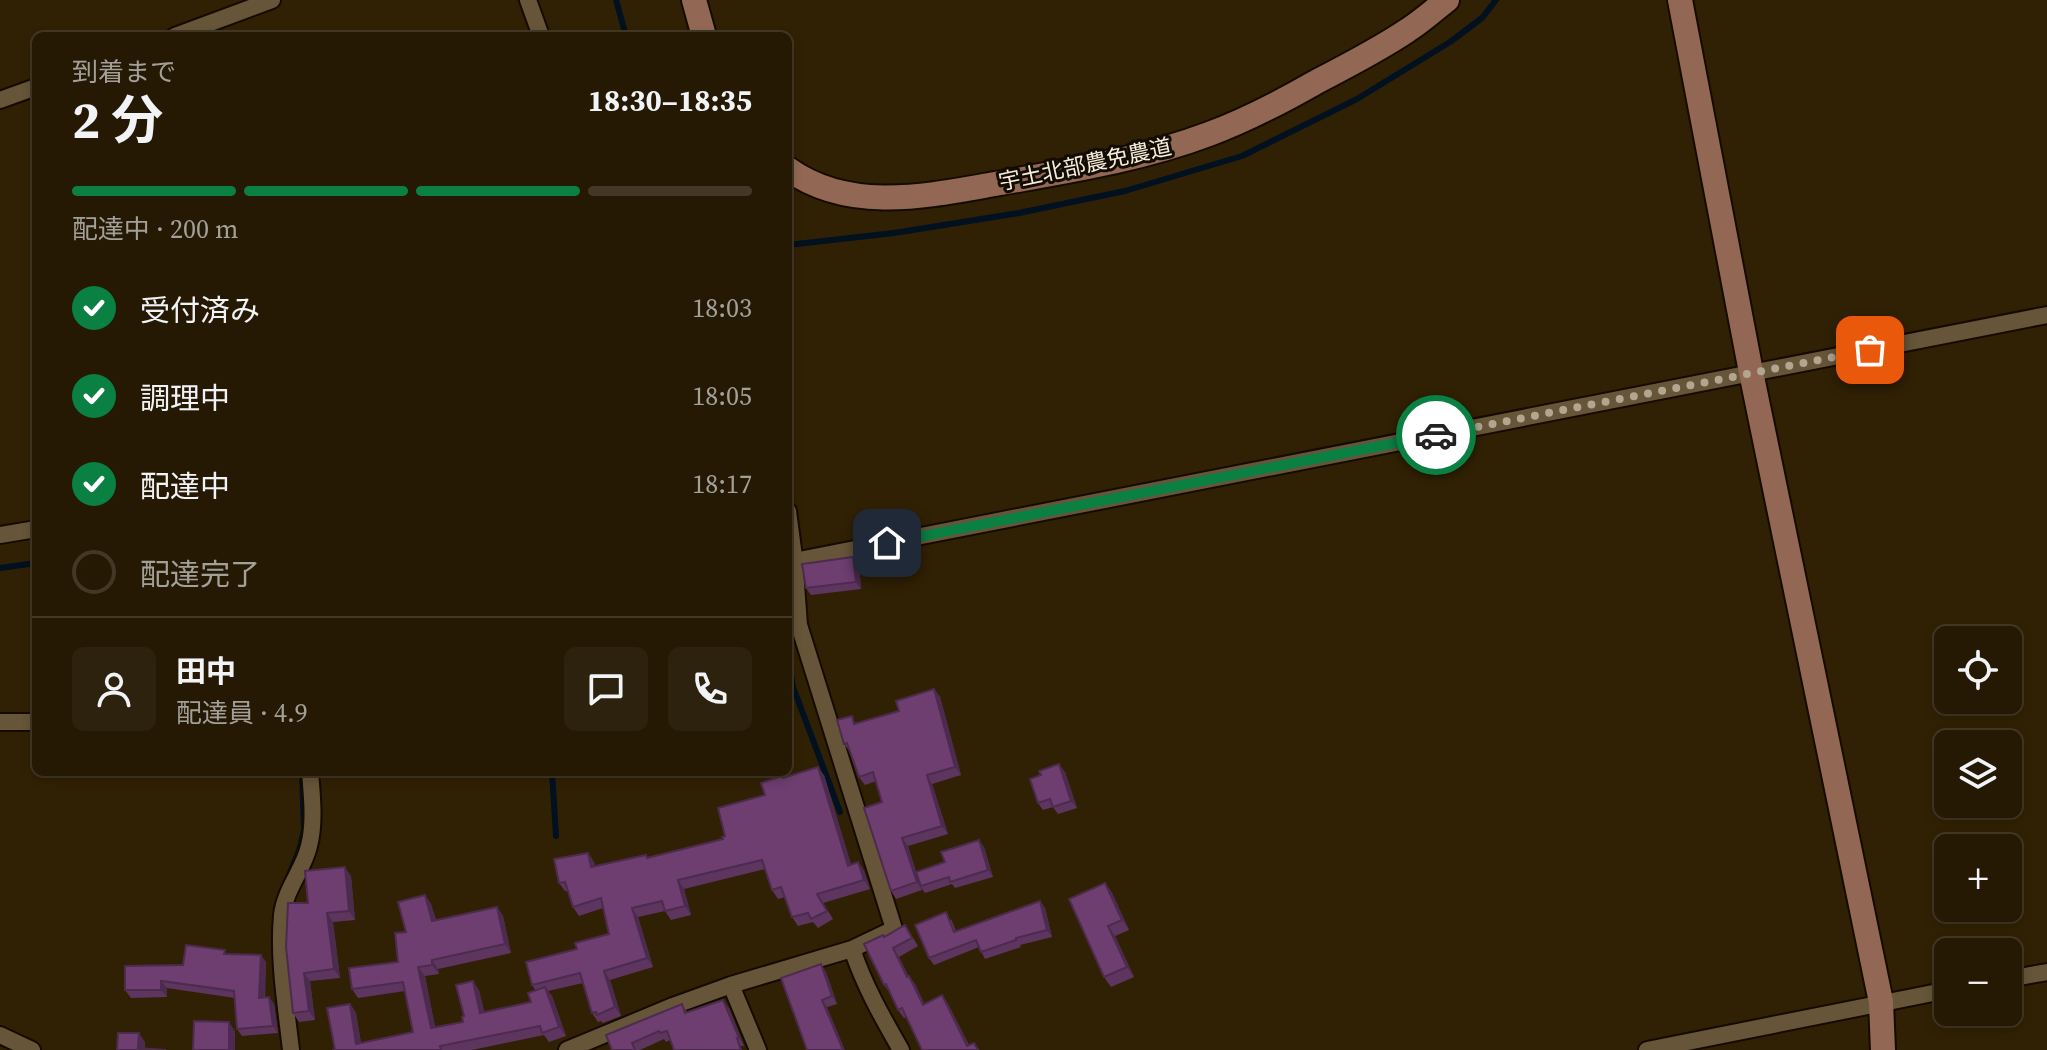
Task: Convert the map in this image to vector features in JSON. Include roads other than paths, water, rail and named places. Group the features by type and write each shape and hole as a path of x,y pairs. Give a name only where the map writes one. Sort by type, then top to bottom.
{"street":[{"path":"186,32 272,0"},
{"path":"528,0 540,32"},
{"path":"694,0 703,32"},
{"name":"宇土北部農免農道","path":"792,171 810,182 848,194 906,198 1107,164 1207,135 1248,118 1409,30 1447,0"},
{"path":"1680,0 1751,372 1881,1002 1883,1050"},
{"path":"0,100 32,88"},
{"path":"567,1050 673,1006 731,985 852,949 894,929 799,625 792,558 2047,315"},
{"path":"0,535 32,530"},
{"path":"0,722 32,722"},
{"path":"291,1050 281,954 282,912 291,884 309,847 310,776"},
{"path":"852,949 863,982 901,1050"},
{"path":"2022,976 2047,972"},
{"path":"731,985 758,1050"},
{"path":"1647,1050 1934,993"},
{"path":"0,1035 32,1050"}],"waterway":[{"path":"616,0 625,32"},
{"path":"792,245 894,233 1019,213 1125,191 1242,156 1357,99 1450,42 1482,18 1496,0"},
{"path":"0,568 32,564"},
{"path":"792,681 840,812"},
{"path":"289,875 304,830 302,776"},
{"path":"552,776 556,836"}]}
